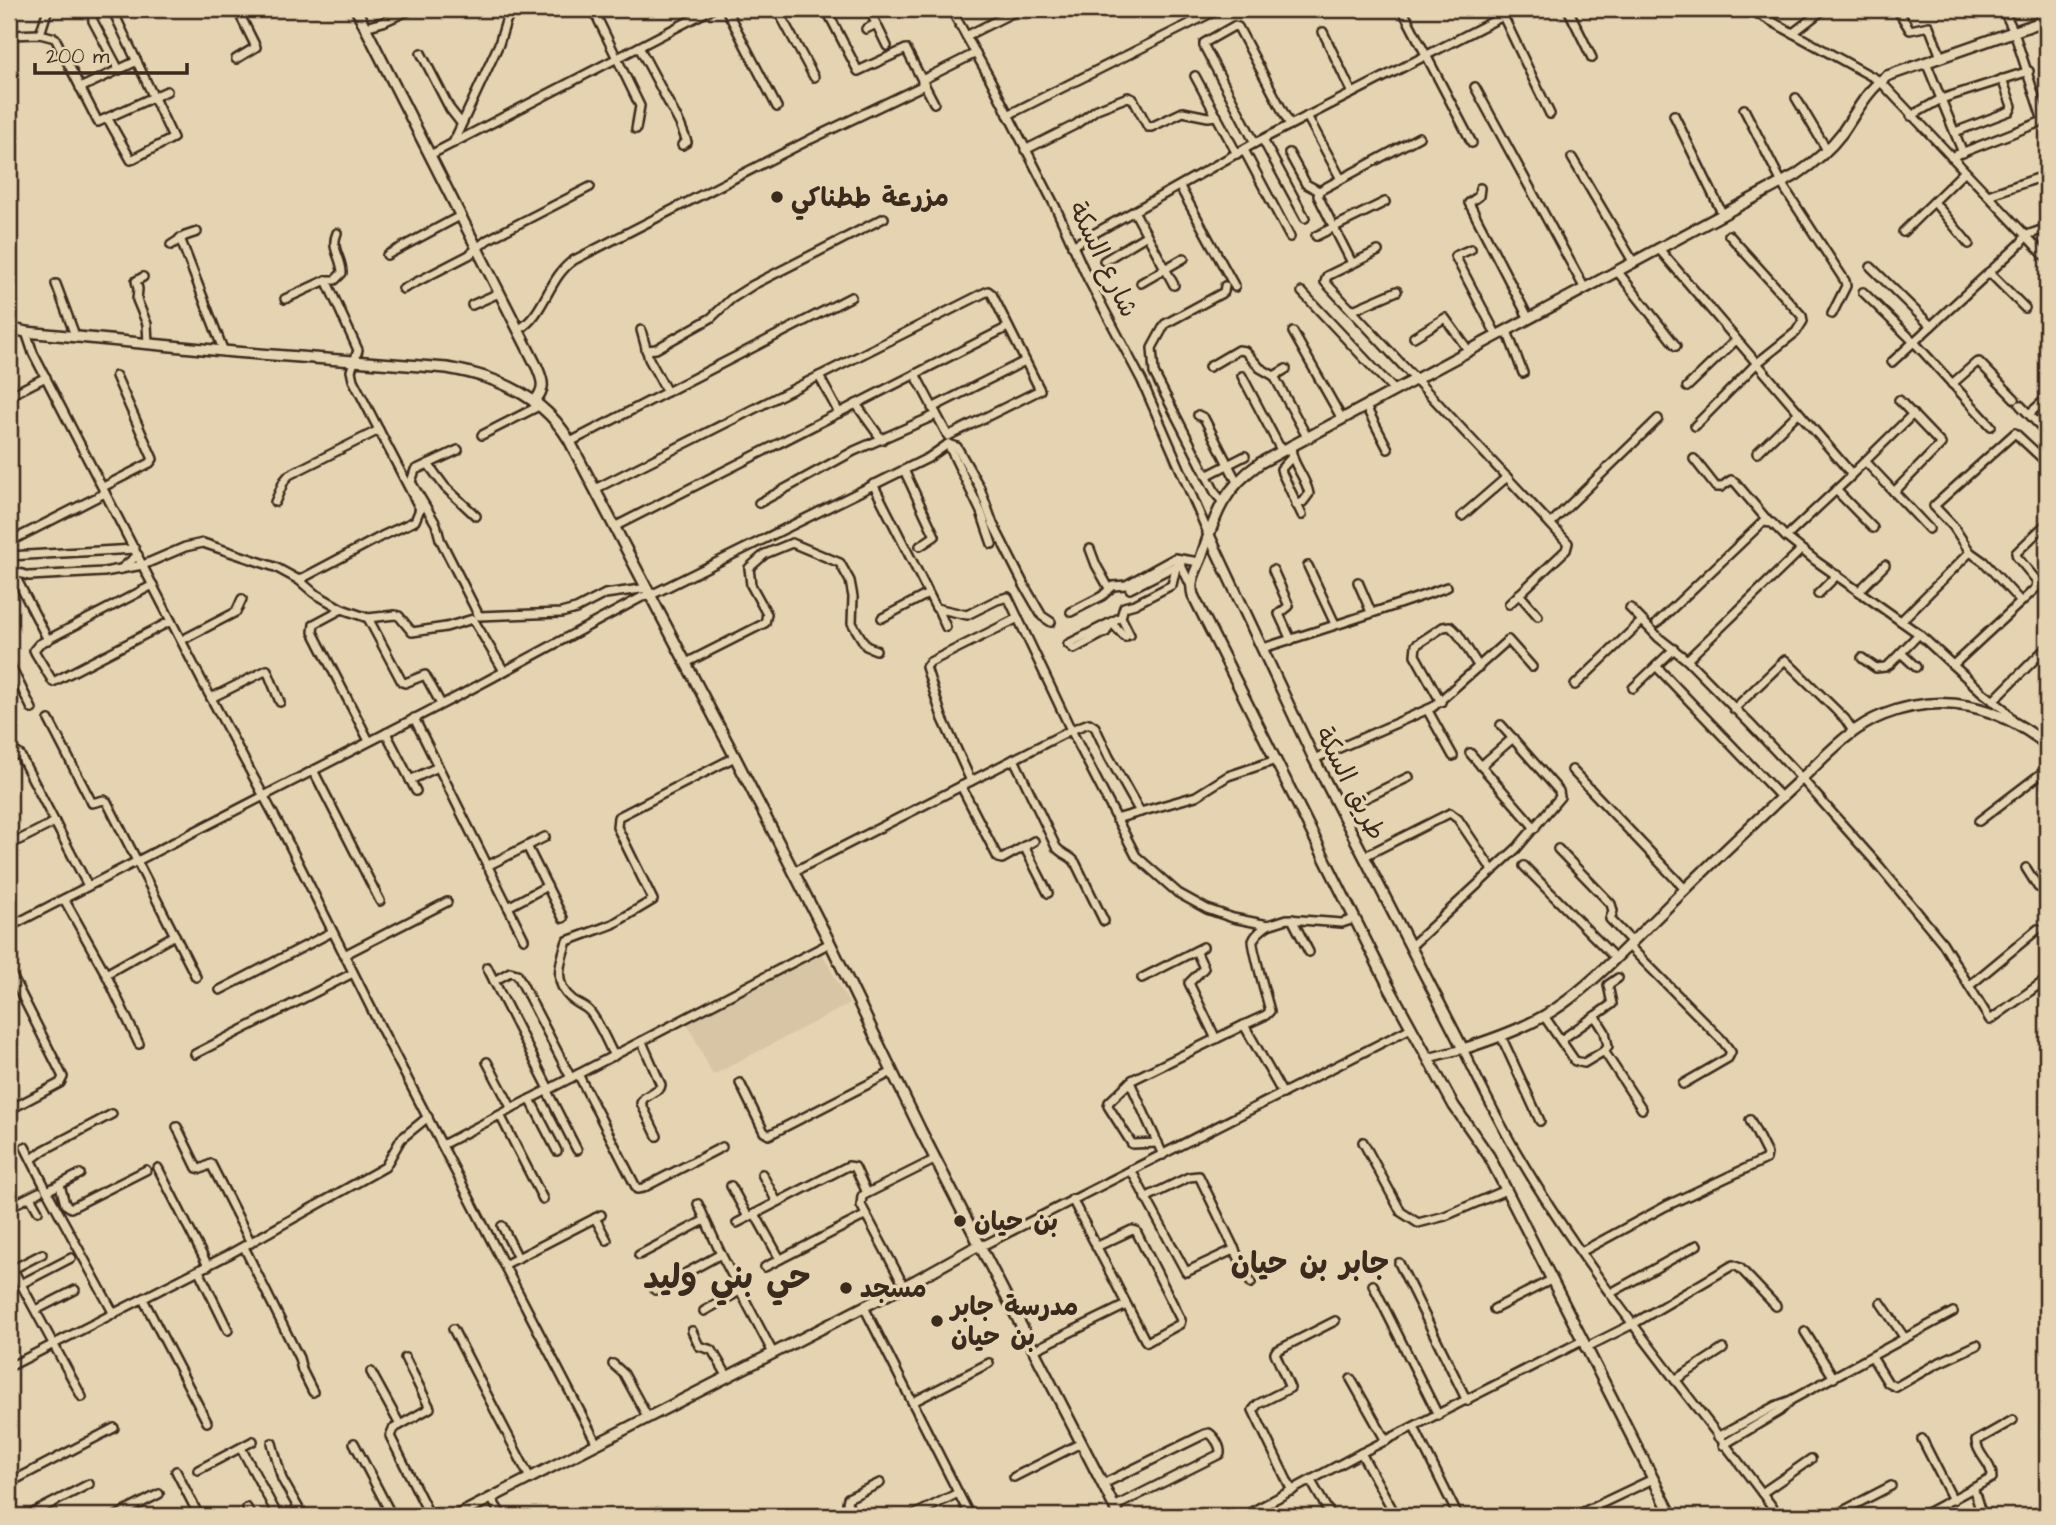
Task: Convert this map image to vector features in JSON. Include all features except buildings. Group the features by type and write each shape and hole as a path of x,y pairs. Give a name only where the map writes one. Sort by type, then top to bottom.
{"main road":[{"path":"356,9 541,376 544,402 550,415 570,442 650,592 1117,1512"},
{"path":"1672,1516 1485,1148 1454,1107 1354,919 1191,587 1208,533 1222,501 1254,467 1782,183 1811,165 1827,150 1880,81 1892,73 2047,20"},
{"path":"9,328 76,338 224,352 447,368 480,374 502,383 550,415"},
{"path":"534,402 541,376"},
{"path":"534,402 543,390"},
{"name":"طريق السكة","path":"1208,533 1314,759 1463,1049"},
{"path":"1463,1049 1501,1036 1544,1016 1571,998 1781,797 1853,732 1880,716 1895,710 1939,704 1974,707 1995,712 2013,721 2044,742"},
{"path":"967,1254 974,1234"},
{"path":"456,1516 939,1268 983,1249"}],"street":[{"path":"40,34 48,9"},
{"path":"92,9 93,21 119,70"},
{"path":"108,119 129,159 134,159 173,138 112,9"},
{"path":"236,60 256,47 237,9"},
{"path":"365,27 412,9"},
{"path":"453,144 499,44 512,9"},
{"path":"593,9 640,106 636,129"},
{"path":"430,155 712,9"},
{"path":"726,9 777,107"},
{"path":"777,9 814,77"},
{"path":"828,9 858,71 906,49 934,103"},
{"path":"869,9 887,46"},
{"name":"شارع السكة","path":"951,9 967,36 973,54 1009,115 1072,246 1142,381 1208,533"},
{"path":"967,36 1020,9"},
{"path":"1009,115 1219,9"},
{"path":"1402,9 1472,143"},
{"path":"1072,246 1259,141 1517,9"},
{"path":"1568,9 1592,58"},
{"path":"1749,9 1763,12 1793,33 1880,81 2047,258"},
{"path":"1793,33 1824,9"},
{"path":"1897,9 1910,30 1929,26 1941,57"},
{"path":"1951,157 2043,121 2029,71 2003,9"},
{"path":"1503,16 1550,114"},
{"path":"866,29 876,24"},
{"path":"1290,125 1239,29 1234,26 1205,41 1204,46 1305,218"},
{"path":"1323,32 1352,93"},
{"path":"9,35 40,34 55,38 96,120 101,122 167,91"},
{"path":"639,47 680,124 687,142 682,145"},
{"path":"421,53 450,109 461,123"},
{"path":"922,80 973,54"},
{"path":"80,88 137,61"},
{"path":"1926,62 1963,153"},
{"path":"1911,116 1941,99 2029,71"},
{"path":"1195,76 1290,237"},
{"path":"1955,132 2010,111 2011,106 2002,79"},
{"path":"518,330 536,314 561,273 574,260 811,139 922,86 922,80"},
{"path":"1475,87 1585,289"},
{"path":"1025,150 1075,125 1097,109 1128,97 1133,99 1147,127 1160,124 1183,112 1217,116"},
{"path":"1796,98 1827,150"},
{"path":"1744,109 1782,183 1845,281 1846,286 1832,314"},
{"path":"1674,115 1723,215"},
{"path":"1307,116 1341,179"},
{"path":"1319,191 1419,137"},
{"path":"1289,153 1306,184 1319,191"},
{"path":"1572,158 1634,263"},
{"path":"1903,232 1964,172"},
{"path":"1988,195 2047,175"},
{"path":"403,289 469,255 486,240 590,187"},
{"path":"1180,187 1235,287"},
{"path":"1480,188 1482,192 1469,203 1529,319"},
{"path":"1319,191 1318,195 1352,263"},
{"path":"1316,236 1385,202"},
{"path":"1934,202 1969,244"},
{"path":"1134,211 1174,285"},
{"path":"387,255 460,216"},
{"path":"646,350 656,349 711,318 753,285 884,218"},
{"path":"1892,362 2021,244 2027,235 2047,228"},
{"path":"171,245 180,238 197,232"},
{"path":"285,299 326,280 334,280 342,273 334,245 337,233"},
{"path":"1104,261 1147,235"},
{"path":"1695,426 1756,364 1796,332 1803,321 1802,316 1729,235"},
{"path":"180,238 224,352"},
{"path":"1471,248 1455,256 1497,337"},
{"path":"1659,249 1851,475"},
{"path":"1378,251 1324,279 1551,523 1569,546 1509,604"},
{"path":"1141,283 1184,258"},
{"path":"1871,267 1931,326"},
{"path":"1618,272 1676,346"},
{"path":"1989,272 2025,308"},
{"path":"143,277 136,281 136,300 148,329 148,344"},
{"path":"299,580 417,520 420,509 353,380 351,371 358,350 326,280"},
{"path":"56,284 76,338"},
{"path":"1222,501 1206,476 1154,373 1152,348 1165,324 1224,292 1226,286"},
{"path":"594,489 988,291 992,294 1040,389 1038,393 949,436 946,435 915,374"},
{"path":"1353,310 1397,291"},
{"path":"1302,292 1395,391"},
{"path":"1863,292 1914,342 1991,426"},
{"path":"472,305 499,293"},
{"path":"570,442 851,297"},
{"path":"1414,337 1445,318 1469,351"},
{"path":"614,527 1008,327"},
{"path":"641,330 646,350 667,392"},
{"path":"1507,331 1523,373"},
{"path":"26,332 29,345 597,1444"},
{"path":"1293,332 1342,419"},
{"path":"1688,387 1736,340"},
{"path":"1209,367 1241,350 1274,376 1307,438"},
{"path":"759,503 824,467 882,440 1025,360"},
{"path":"1952,384 1979,362 2047,433"},
{"path":"1274,376 1286,369"},
{"path":"9,542 104,490 152,459 116,376"},
{"path":"819,376 839,413"},
{"path":"1242,376 1282,450"},
{"path":"9,396 46,377"},
{"path":"2029,414 2047,398"},
{"path":"1894,492 1941,444 1899,400"},
{"path":"482,435 534,402"},
{"path":"856,404 882,440"},
{"path":"1366,407 1388,449"},
{"path":"1757,453 1798,413"},
{"path":"1786,537 1913,414"},
{"path":"1199,415 1204,418 1237,482"},
{"path":"1551,523 1658,419"},
{"path":"275,502 289,475 379,430"},
{"path":"2021,602 1984,562 1970,552 1953,526 1934,506 2015,433 2046,460"},
{"path":"9,927 386,733 650,592 904,470 948,444 957,447 988,519 1042,616 1051,622"},
{"path":"1291,445 1292,458 1306,482 1309,494 1303,502 1296,505"},
{"path":"458,450 415,470 411,482 436,524 440,539 479,616 561,613 605,594 650,592"},
{"path":"1206,476 1245,456"},
{"path":"1292,458 1281,469 1303,515"},
{"path":"1694,459 1716,487 1721,487 1731,480 1735,482 1768,521 1801,550 1919,634 2010,714 2013,721"},
{"path":"1865,461 1929,530"},
{"path":"428,464 444,487 476,516"},
{"path":"904,470 935,537 920,546"},
{"path":"1462,516 1507,477"},
{"path":"873,484 946,627"},
{"path":"1836,490 1873,528"},
{"path":"988,519 992,544"},
{"path":"1657,623 1763,522 1768,521"},
{"path":"1954,665 2038,584 2016,553 2047,523"},
{"path":"11,571 29,576 120,570 204,543 275,567 342,609 368,618 399,616 412,632 446,627 473,619 504,671"},
{"path":"686,663 765,623 767,614 751,585 749,568 765,554 792,543 840,563 850,581 853,597 852,623 866,646 876,650"},
{"path":"1090,549 1110,588"},
{"path":"1686,660 1801,550"},
{"path":"9,556 136,552"},
{"path":"120,570 136,552"},
{"path":"1901,621 1970,552"},
{"path":"1071,612 1102,596 1110,588 1126,584 1175,558 1191,587"},
{"path":"1130,589 1176,562 1199,562"},
{"path":"1111,622 1128,636 1121,617 1124,607 1172,585 1176,562"},
{"path":"1859,591 1885,565"},
{"path":"1308,566 1335,624"},
{"path":"1273,570 1289,606 1279,614 1291,640"},
{"path":"11,571 48,640"},
{"path":"1818,594 1836,575"},
{"path":"1358,582 1371,612"},
{"path":"153,586 48,640 34,650 53,682 171,621"},
{"path":"1263,648 1447,587"},
{"path":"882,618 928,594"},
{"path":"1519,594 1538,616"},
{"path":"938,609 967,615 1008,597 1136,856 1178,893 1207,909 1233,918 1268,925 1292,919 1331,923 1354,919"},
{"path":"182,640 236,612 242,599"},
{"path":"1630,608 1686,660 1802,779 1934,931 1990,1020 2047,979"},
{"path":"342,609 314,624 312,628 369,741"},
{"path":"1082,640 1121,617"},
{"path":"368,618 402,681 405,683 425,675 441,704"},
{"path":"971,781 942,717 926,667 930,662 1018,618"},
{"path":"1575,685 1642,621"},
{"path":"1441,702 1415,655 1416,645 1443,627 1450,626 1479,667"},
{"path":"1862,658 1876,668 1881,668 1890,664 1919,634"},
{"path":"1314,759 1428,711 1508,640 1532,667"},
{"path":"1993,701 2047,647"},
{"path":"1633,688 1674,649"},
{"path":"1901,653 1916,667"},
{"path":"1734,709 1785,660 1845,719 1853,732"},
{"path":"9,663 32,709"},
{"path":"1656,666 1781,797"},
{"path":"211,698 267,670 280,702"},
{"path":"1428,711 1453,756"},
{"path":"414,718 524,939"},
{"path":"49,720 92,803 104,800 107,802 196,977"},
{"path":"793,872 1086,723 1095,727 1140,813"},
{"path":"1410,947 1493,871 1559,799 1560,793 1502,725"},
{"path":"2044,742 2047,732"},
{"path":"386,733 416,791"},
{"path":"1481,766 1513,738"},
{"path":"9,757 17,753 20,755 88,886"},
{"path":"1470,753 1535,828"},
{"path":"614,1056 592,1015 584,1006 570,998 560,983 558,975 566,941 613,923 653,900 617,827 618,817 735,757"},
{"path":"1014,759 1056,847 1061,854 1070,856 1075,862 1104,921"},
{"path":"1116,819 1196,796 1228,776 1276,760"},
{"path":"410,780 438,767"},
{"path":"1979,821 2047,769"},
{"path":"313,770 380,901"},
{"path":"1572,770 1685,889"},
{"path":"1340,810 1409,777"},
{"path":"961,786 998,858 1002,859 1034,841"},
{"path":"1365,856 1450,813 1464,827 1493,871"},
{"path":"9,845 55,822"},
{"path":"487,866 545,837"},
{"path":"527,846 563,918"},
{"path":"1024,846 1048,893"},
{"path":"1558,849 1611,904 1611,921 1630,944 1731,1052 1728,1058 1683,1084"},
{"path":"1524,866 1615,958"},
{"path":"2025,868 2038,887 2047,891"},
{"path":"508,907 547,886"},
{"path":"64,898 106,974 139,1044"},
{"path":"344,955 447,902"},
{"path":"1292,919 1309,952"},
{"path":"1158,1143 1132,1144 1108,1106 1113,1096 1130,1082 1266,1015 1270,1010 1253,949 1255,937 1268,925"},
{"path":"1969,986 2038,929"},
{"path":"220,990 332,932"},
{"path":"106,974 175,935"},
{"path":"442,1145 830,943"},
{"path":"1142,978 1199,949 1204,968 1189,983 1216,1039"},
{"path":"487,967 577,1150"},
{"path":"9,970 63,1077 61,1083 9,1110"},
{"path":"494,981 512,971 517,974 637,1189 722,1147"},
{"path":"195,1054 353,973"},
{"path":"1561,1040 1612,1004 1608,985 1618,978"},
{"path":"1544,1016 1579,1063 1584,1063 1604,1051 1608,1041 1595,1016"},
{"path":"1244,1025 1283,1094"},
{"path":"983,1249 1072,1199 1411,1028"},
{"path":"1501,1036 1539,1121"},
{"path":"642,1042 661,1085 641,1103 657,1136"},
{"path":"1428,1058 1463,1049 1517,1154 1581,1252 1723,1445 1779,1516"},
{"path":"1604,1051 1642,1108"},
{"path":"487,1062 512,1109"},
{"path":"740,1083 764,1132 769,1135 892,1072"},
{"path":"1130,1082 1163,1155"},
{"path":"530,1099 557,1151"},
{"path":"32,1159 112,1114"},
{"path":"500,1115 544,1199"},
{"path":"9,1367 199,1271 385,1167 401,1139 428,1117"},
{"path":"1581,1252 1666,1206 1766,1159 1767,1154 1750,1120"},
{"path":"177,1127 197,1168 211,1164 313,1392"},
{"path":"1363,1142 1401,1212 1418,1223 1445,1216 1506,1190"},
{"path":"25,1147 43,1192 114,1314"},
{"path":"904,1286 861,1205 862,1196 936,1159"},
{"path":"737,1223 848,1166 855,1167 867,1193"},
{"path":"158,1168 208,1266"},
{"path":"60,1185 65,1203 71,1208 146,1170"},
{"path":"1131,1170 1186,1272 1235,1250"},
{"path":"9,1207 80,1174"},
{"path":"762,1174 777,1202"},
{"path":"1145,1198 1189,1177 1199,1176 1251,1283"},
{"path":"732,1186 780,1259"},
{"path":"30,1197 38,1211"},
{"path":"1072,1199 1096,1247 1126,1305 1147,1342 1181,1322 1136,1231 1132,1230 1096,1247"},
{"path":"698,1204 721,1254 774,1353"},
{"path":"765,1267 866,1215"},
{"path":"504,1265 598,1216 607,1240"},
{"path":"639,1255 705,1220"},
{"path":"502,1226 518,1258"},
{"path":"1611,1293 1697,1245"},
{"path":"9,1282 42,1254"},
{"path":"655,1290 721,1254"},
{"path":"17,1277 71,1258"},
{"path":"9,1262 82,1397"},
{"path":"1399,1263 1467,1401"},
{"path":"1244,1516 1438,1415 1633,1324 1733,1265 1740,1268 1776,1306"},
{"path":"199,1271 228,1330"},
{"path":"1494,1309 1551,1280"},
{"path":"1373,1285 1438,1415"},
{"path":"36,1310 75,1290"},
{"path":"704,1311 740,1291"},
{"path":"143,1299 207,1422"},
{"path":"1881,1303 1904,1337"},
{"path":"1034,1350 1126,1305"},
{"path":"864,1307 970,1516"},
{"path":"1718,1437 1834,1378 1953,1312"},
{"path":"1292,1491 1253,1410 1258,1404 1290,1388 1276,1351 1335,1321"},
{"path":"453,1329 530,1478"},
{"path":"692,1331 699,1346 712,1350 728,1377"},
{"path":"1805,1332 1834,1378"},
{"path":"1872,1357 1888,1383 1896,1387 1977,1345"},
{"path":"1675,1380 1723,1349"},
{"path":"405,1358 430,1406 429,1411 393,1429 390,1436 430,1516"},
{"path":"913,1402 989,1363"},
{"path":"613,1364 624,1374 648,1418"},
{"path":"371,1372 400,1425"},
{"path":"1352,1378 1386,1441"},
{"path":"1723,1445 1780,1411 1791,1400"},
{"path":"1922,1516 1990,1480 1993,1475 1976,1441 2013,1420"},
{"path":"1414,1427 1458,1516"},
{"path":"9,1483 114,1429"},
{"path":"1103,1484 1205,1434 1213,1436 1220,1454 1117,1512"},
{"path":"1922,1439 1953,1500"},
{"path":"198,1470 253,1441"},
{"path":"272,1443 282,1479 303,1516"},
{"path":"354,1443 392,1516"},
{"path":"1014,1477 1081,1443"},
{"path":"241,1448 278,1516"},
{"path":"1362,1453 1396,1516"},
{"path":"1762,1493 1811,1459"},
{"path":"176,1471 200,1516"},
{"path":"1574,1516 1653,1479"},
{"path":"1311,1480 1331,1516"},
{"path":"854,1516 848,1498 880,1483"},
{"path":"27,1516 89,1484"},
{"path":"1833,1516 1891,1486"},
{"path":"1974,1490 1982,1516"},
{"path":"912,1516 958,1493"},
{"path":"116,1516 159,1494"},
{"path":"491,1498 502,1516"},
{"path":"9,1511 11,1516"}],"shaded area":[{"path":"821,951 849,1004 713,1075 686,1021"}],"place":[{"name":"مزرعة ططناكي","path":"777,197"},
{"name":"بن حيان","path":"960,1221"},
{"name":"مسجد","path":"846,1288"},
{"name":"مدرسة جابر بن حيان","path":"937,1321"}],"district":[{"name":"جابر بن حيان","path":"1310,1263"},
{"name":"حي بني وليد","path":"727,1276"}]}
